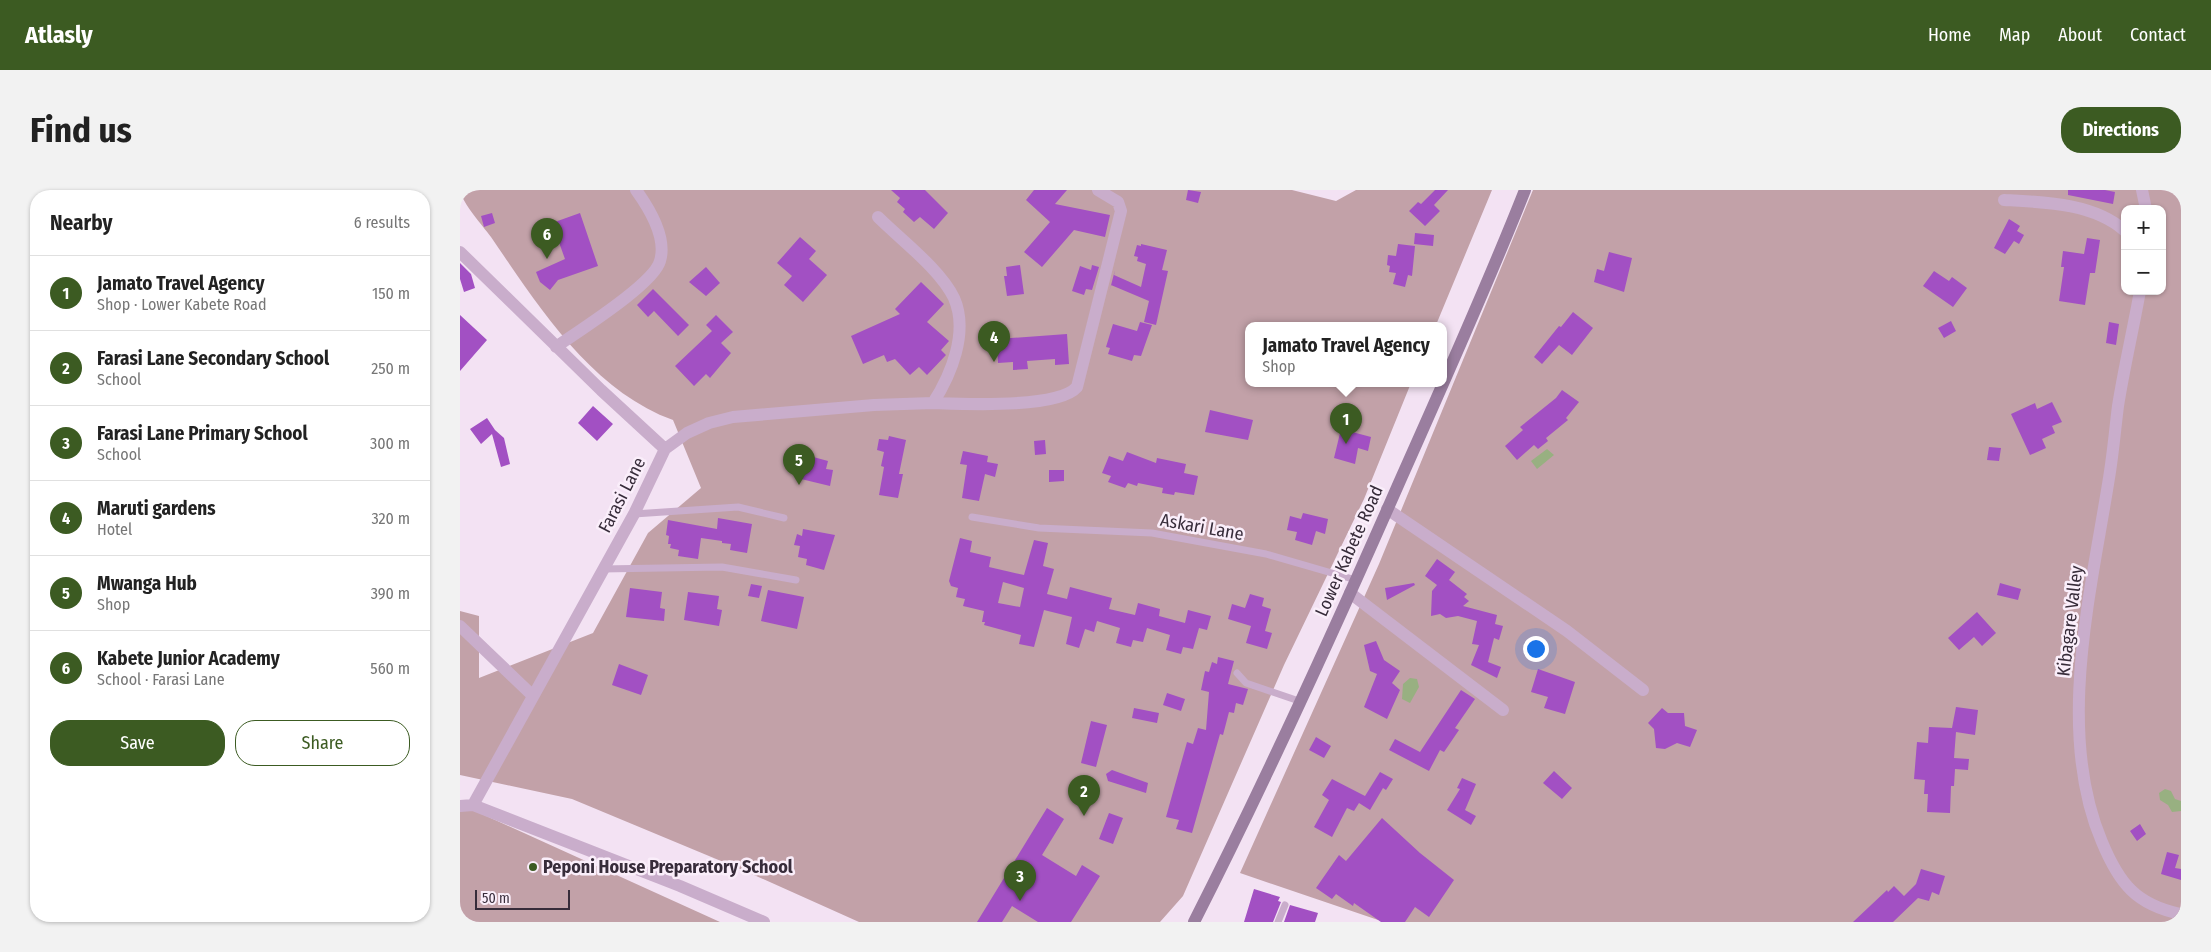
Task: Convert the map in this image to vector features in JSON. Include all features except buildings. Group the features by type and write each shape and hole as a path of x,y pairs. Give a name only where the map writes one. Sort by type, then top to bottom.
{"main road":[{"name":"Lower Kabete Road","path":"1447,376 1525,190"},
{"name":"Lower Kabete Road","path":"1194,922 1252,806 1350,594 1442,387"}],"street":[{"path":"556,347 617,303 657,268 661,254 657,226 650,210 636,190"},
{"path":"665,449 687,434 709,423 733,416 865,406 1000,404 1055,399 1071,394 1077,387 1121,211 1118,202 1098,190"},
{"path":"2142,190 2145,205"},
{"path":"2004,200 2036,202 2078,209 2105,218 2121,228"},
{"path":"878,217 935,273 950,291 957,307 958,333 955,354 945,384 933,404"},
{"name":"Farasi Lane","path":"460,252 556,347 665,449 634,514 532,695 466,805 680,886 764,922"},
{"name":"Kibagare Valley","path":"2139,295 2118,405 2109,477 2089,601 2078,729 2084,784 2089,807 2118,877 2140,899 2163,910 2181,914"},
{"path":"1388,509 1567,630 1643,690"},
{"path":"1350,594 1503,710"},
{"path":"460,626 532,695"}],"lane":[{"path":"634,514 738,507 784,518"},
{"name":"Askari Lane","path":"972,517 1039,528 1152,533 1266,554 1356,580"},
{"path":"602,570 729,568 796,580"},
{"path":"1237,673 1246,683 1300,701"},
{"path":"1278,922 1285,905"}],"shaded area":[{"path":"460,190 1292,190 1336,201 1356,190 1492,190 1437,322 1245,322 1245,387 1409,387 1364,499 1284,665 1183,896 1160,922 859,922 745,871 572,799 460,775 460,611 479,616 479,678 593,633 648,533 701,488 673,420 644,406 617,389 569,344 528,291 473,214"},
{"path":"1533,190 2181,190 2181,922 1384,922 1240,873 1379,564"},
{"path":"1547,449 1554,455 1537,469 1531,461"},
{"path":"1410,678 1417,679 1419,687 1410,703 1402,699 1403,684"},
{"path":"2165,789 2171,791 2175,799 2181,801 2181,811 2172,812 2168,805 2160,800 2159,793"},
{"name":"Peponi House Preparatory School","path":"460,804 720,922 460,922"}],"place":[{"name":"Kabete Junior Academy","path":"547,259"},
{"name":"Maruti gardens","path":"994,362"},
{"name":"Jamato Travel Agency","path":"1346,444"},
{"name":"Mwanga Hub","path":"799,485"},
{"name":"Farasi Lane Secondary School","path":"1084,816"},
{"name":"Peponi House Preparatory School","path":"533,867"},
{"name":"Farasi Lane Primary School","path":"1020,901"}]}
